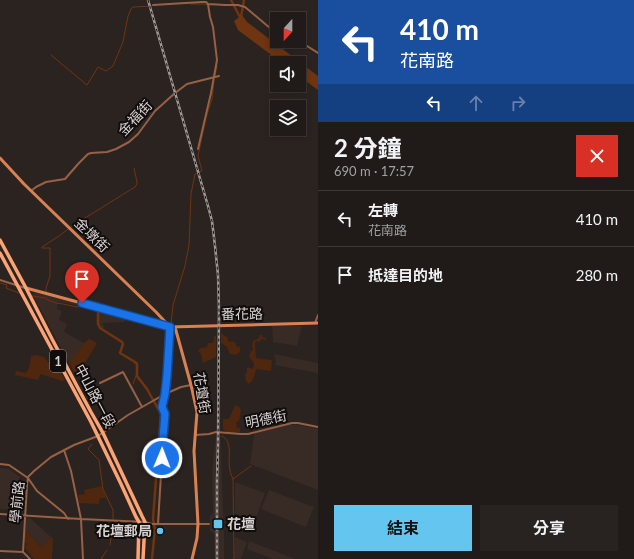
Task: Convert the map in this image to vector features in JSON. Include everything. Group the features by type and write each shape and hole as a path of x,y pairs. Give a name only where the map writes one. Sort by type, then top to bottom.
{"main road":[{"name":"中山路一段","path":"0,240 103,434 144,522"},
{"name":"中山路一段","path":"0,253 98,436 139,522"},
{"name":"1","path":"138,559 139,522"},
{"name":"1","path":"143,559 144,522"}],"street":[{"path":"153,4 181,1 206,2 208,4 223,5 237,4 245,7 270,28"},
{"path":"198,149 210,100 217,60 208,4"},
{"path":"306,45 318,53"},
{"name":"金福街","path":"31,191 46,182 65,179 88,154 107,152 129,142 138,134 154,111 187,84 219,76"},
{"name":"金墩街","path":"0,158 31,191 170,327"},
{"path":"0,280 26,288"},
{"name":"番花路","path":"26,288 170,327 317,323"},
{"path":"317,323 318,315"},
{"path":"157,524 165,414 162,407 167,376 170,327"},
{"name":"花壇街","path":"175,327 197,412 194,467 198,500 198,524 197,538 192,559"},
{"path":"100,383 123,372 142,407"},
{"name":"學前路","path":"24,552 28,478 34,471 48,459 79,443 103,434 114,424 165,394 181,387 191,385"},
{"name":"明德街","path":"195,435 216,432 248,434 292,423 318,427"},
{"path":"64,450 71,471 81,519 83,559"},
{"path":"0,464 9,465 28,478 36,489 68,518"},
{"path":"0,514 144,522 152,524 209,524"},
{"path":"0,551 24,552 30,559"}],"shaded area":[{"path":"242,15 247,22 270,39 270,48 281,48 292,56 273,56 238,30 234,21"},
{"path":"306,67 318,76 318,90 306,81"},
{"path":"35,292 78,303 77,305 60,302 58,303 57,309 62,311 59,320 67,324 64,332 84,343 70,365 33,295"},
{"path":"98,309 125,316 125,322 103,323 102,324 105,326 103,329 98,323"},
{"path":"272,326 302,326 297,346 273,342"},
{"path":"221,333 227,337 228,341 233,341 236,343 236,346 240,347 240,351 236,355 230,354 227,347 221,343"},
{"path":"260,335 266,338 266,340 261,339 260,342 256,341 256,358 271,360 271,371 256,369 255,375 249,384 246,381 245,373 247,373 247,367 253,369 254,363 249,357 251,351 253,350 252,344 254,340 258,339"},
{"path":"214,336 216,336 216,357 203,363 201,354 198,351 201,348 207,347 208,343 213,343"},
{"path":"89,339 97,343 79,373 74,372 70,362 84,343"},
{"path":"274,354 318,363 318,373 275,365 276,361"},
{"path":"36,355 44,357 48,362 55,362 65,380 62,381 41,374 38,380 15,375 16,371 26,373 31,356"},
{"path":"235,405 241,410 239,421 236,422 237,428 240,428 240,432 227,432 223,429 223,419 229,419"},
{"path":"287,425 318,429 318,490 250,464 255,433"},
{"path":"217,431 220,431 224,559 215,559 214,534 210,531 210,516 213,513 212,471"},
{"path":"0,468 9,469 20,477 17,510 0,509"},
{"path":"235,482 265,493 255,521 235,513"},
{"path":"102,486 106,498 100,498 99,504 79,503 78,495 85,494 84,490"},
{"path":"269,490 314,507 306,527 261,509"},
{"path":"28,517 51,537 41,547 25,530 26,518"},
{"path":"25,530 41,547 51,537 53,539 52,559 34,559 25,548 27,544 25,542"},
{"path":"235,537 247,542 241,559 234,558"},
{"path":"249,541 293,559 273,559 247,549"}],"waterway":[{"path":"231,0 241,19"},
{"path":"241,17 244,0"},
{"path":"191,4 208,5"},
{"path":"51,55 87,85 98,67 106,71 113,66 123,42 128,16 131,9 133,7 152,6"},
{"path":"215,76 217,66"},
{"path":"163,394 168,330 171,324 173,305 185,266 189,245 191,194 195,174 202,171 198,156 206,118 212,99 214,81"},
{"path":"46,292 50,276 50,248 42,247 72,226 135,187 137,182 134,168"},
{"path":"0,283 7,285 6,288 19,293"},
{"path":"32,296 46,298 56,303 77,307 83,304"},
{"path":"85,303 91,301 98,303"},
{"path":"98,303 98,324 100,328 122,342 123,344 120,353 137,364 137,376 147,389 161,414 153,519 155,529 152,559"},
{"path":"133,384 137,373"},
{"path":"158,408 161,407 162,397"},
{"path":"222,436 228,442 229,466 233,479"},
{"path":"92,444 88,449 99,460 103,489 113,510 113,519"},
{"path":"234,559 233,479 251,466"},
{"path":"110,545 113,523"},
{"path":"101,559 107,550"}],"railway":[{"path":"148,0 212,221 218,275 219,309 217,559"}],"place":[{"name":"花壇","path":"218,524"},
{"name":"花壇郵局","path":"160,531"}],"route":[{"path":"82,303 170,327 167,376 162,407 165,414 162,458"}]}
